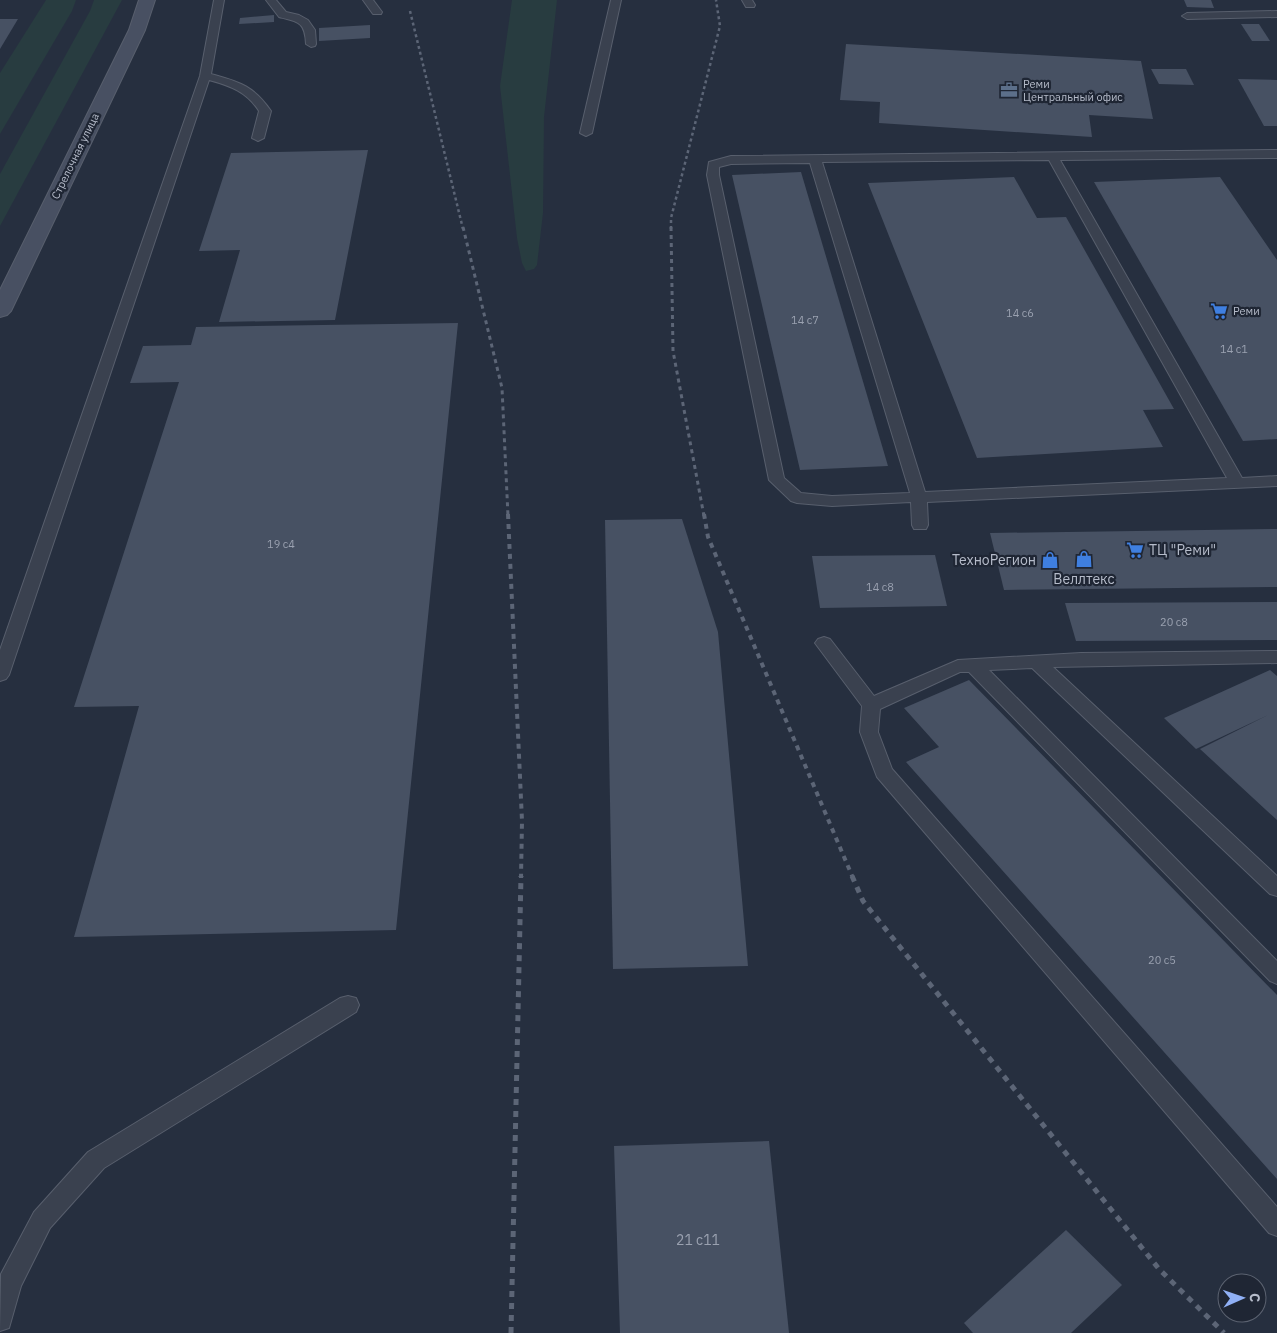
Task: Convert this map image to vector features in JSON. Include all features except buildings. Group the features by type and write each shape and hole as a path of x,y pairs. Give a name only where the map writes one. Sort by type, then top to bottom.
{"main road":[{"name":"Стрелочная улица","path":"0,311 132,39 147,0"}],"lane":[{"path":"0,675 205,76 219,0"},
{"path":"271,0 283,15 299,17 307,24 311,35 311,44"},
{"path":"368,0 377,12"},
{"path":"586,133 616,0"},
{"path":"1187,16 1277,14"},
{"path":"205,76 241,86 257,97 265,111 258,138"},
{"path":"1276,155 731,160 714,165 713,175 778,480 797,498 832,501 1277,481"},
{"path":"1054,157 1236,483"},
{"path":"815,159 919,497 920,525"},
{"path":"824,643 871,706 870,732 884,772 1277,1225"},
{"path":"871,706 958,666 1081,659 1275,659"},
{"path":"1037,662 1277,888"},
{"path":"974,666 1277,975"},
{"path":"0,1319 10,1284 42,1220 96,1160 348,1005"}],"green space":[{"path":"46,0 76,0 72,11 0,134 0,73"},
{"path":"94,0 122,0 0,226 0,174 90,11"},
{"path":"512,0 557,0 544,117 543,213 537,265 534,269 526,271 522,263 517,238 500,86"}],"railway":[{"path":"671,227 671,218 720,26 716,0"},
{"path":"410,11 463,229"},
{"path":"463,227 502,388 508,516"},
{"path":"671,227 673,351 704,516"},
{"path":"508,514 522,821 521,878"},
{"path":"704,514 708,537 853,878"},
{"path":"511,1333 521,876"},
{"path":"852,876 863,901 1159,1269 1224,1333"}],"place":[{"name":"Реми Центральный офис","path":"1009,90"},
{"name":"Реми","path":"1219,311"},
{"name":"ТЦ \"Реми\"","path":"1135,550"},
{"name":"Веллтекс","path":"1084,559"},
{"name":"ТехноРегион","path":"1050,560"}]}
